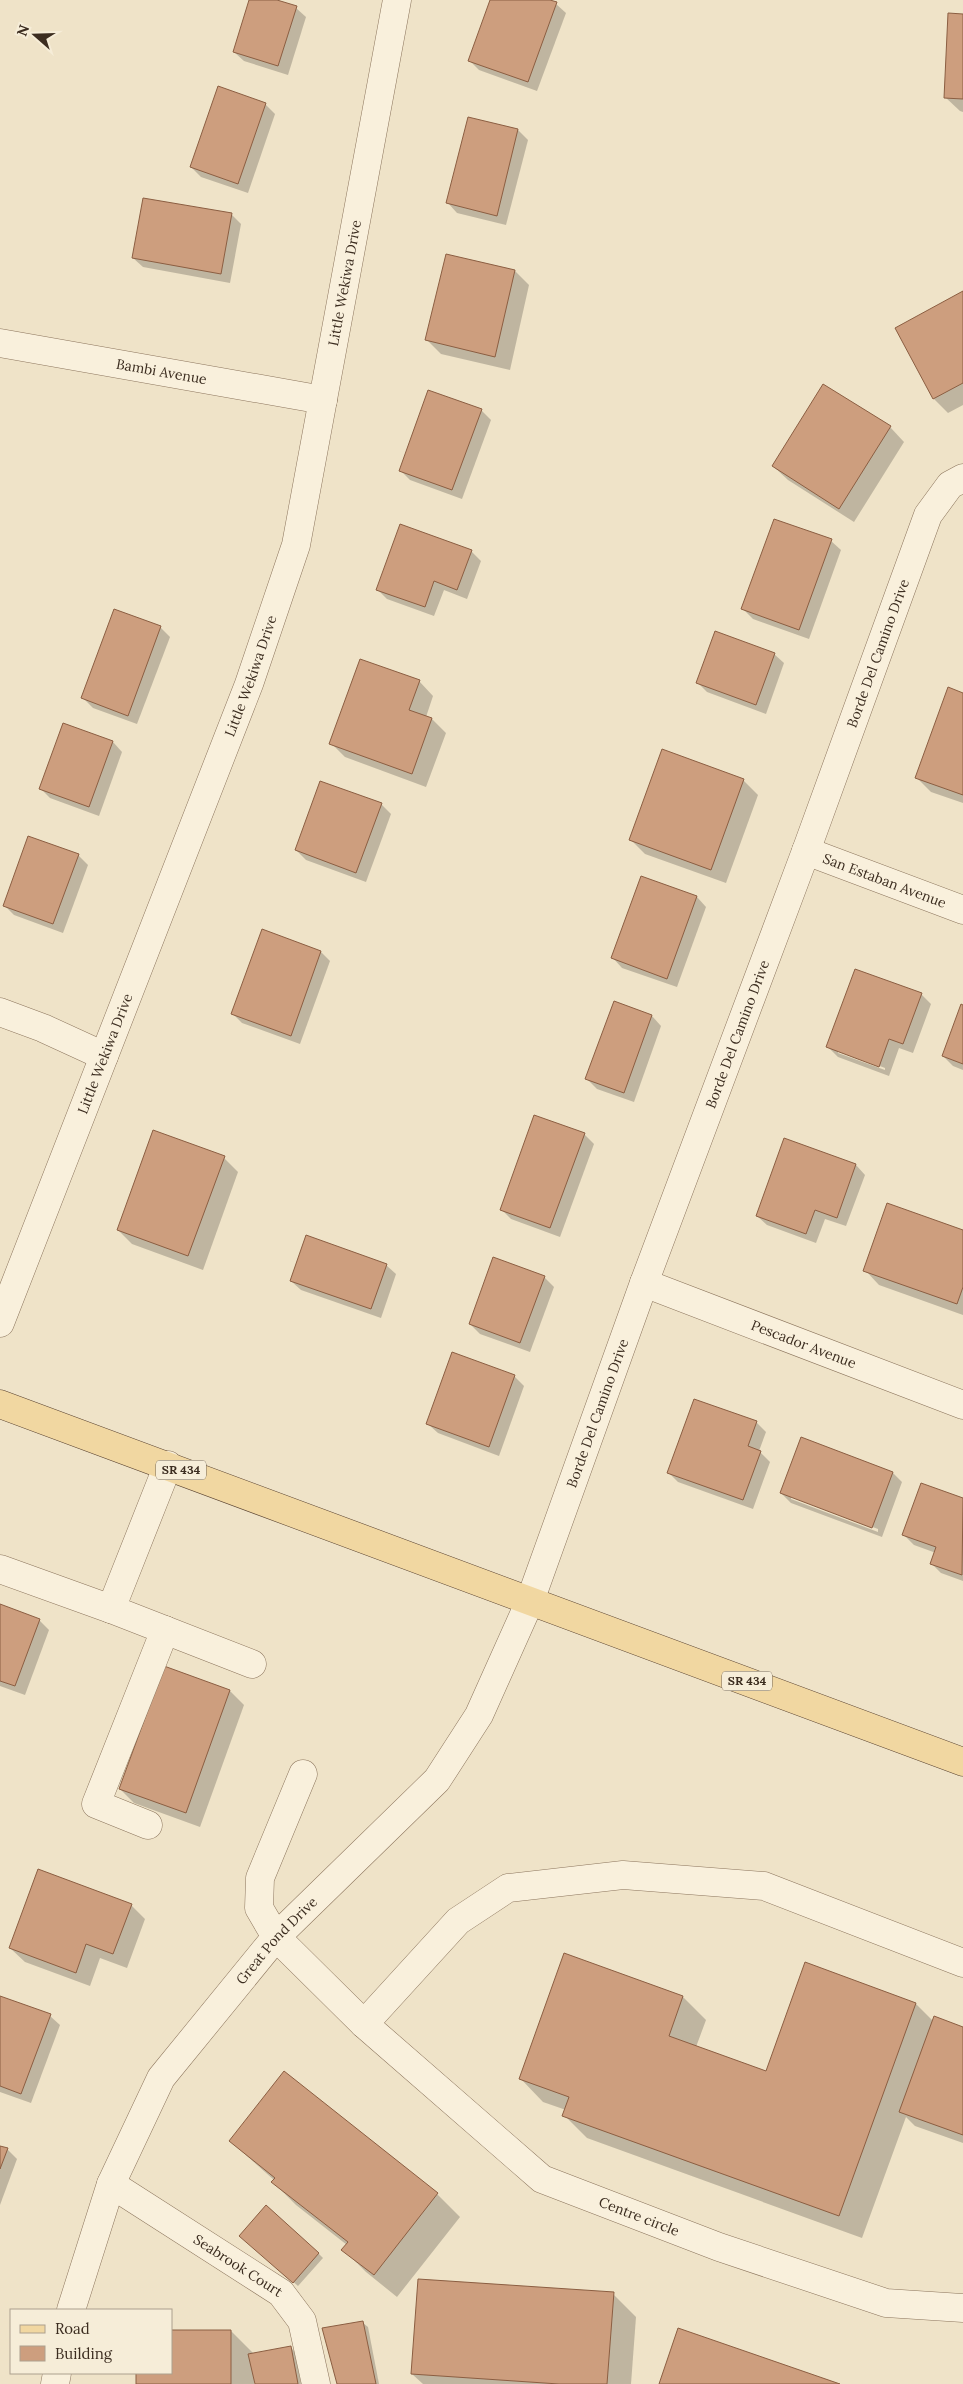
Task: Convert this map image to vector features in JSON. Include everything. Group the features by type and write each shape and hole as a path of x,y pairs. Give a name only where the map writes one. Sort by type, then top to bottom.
{"main road":[{"name":"SR 434","path":"0,1404 963,1762"}],"street":[{"name":"Little Wekiwa Drive","path":"0,1323 249,684 293,554 324,400 397,0"},
{"name":"Bambi Avenue","path":"0,343 324,400"},
{"name":"Borde Del Camino Drive","path":"530,1601 644,1283 806,851 928,515 950,485 963,478"},
{"name":"San Estaban Avenue","path":"806,851 963,910"},
{"path":"0,1012 43,1028 104,1056"},
{"name":"Pescador Avenue","path":"644,1283 963,1405"},
{"path":"111,1609 168,1465"},
{"path":"0,1569 111,1609 252,1664"},
{"name":"Great Pond Drive","path":"71,2309 111,2184 161,2078 276,1937 437,1780 479,1715 530,1601"},
{"path":"148,1825 96,1804 165,1630"},
{"name":"Centre circle","path":"304,1774 260,1878 259,1908 276,1937 364,2024 542,2179 719,2247 886,2303 963,2308"},
{"path":"364,2024 458,1921 508,1888 623,1875 764,1886 963,1963"},
{"name":"Seabrook Court","path":"111,2184 281,2293 302,2321 316,2384"}],"building":[{"path":"249,0 277,0 297,6 278,66 233,52"},
{"path":"490,0 550,0 557,2 528,82 468,61"},
{"path":"948,13 963,14 963,99 944,98"},
{"path":"218,86 266,103 238,184 190,167"},
{"path":"468,117 518,129 497,216 446,203"},
{"path":"143,198 232,213 221,274 132,258"},
{"path":"446,254 515,270 495,357 425,340"},
{"path":"963,291 963,383 933,399 895,328"},
{"path":"823,384 891,426 839,509 772,466"},
{"path":"428,390 482,409 452,490 399,471"},
{"path":"774,519 832,539 799,630 741,609"},
{"path":"400,524 472,550 457,590 434,581 425,607 376,590"},
{"path":"114,609 161,626 128,716 81,698"},
{"path":"715,631 775,653 756,705 696,683"},
{"path":"360,659 420,680 409,710 432,718 412,774 329,744"},
{"path":"948,687 963,693 963,795 915,778"},
{"path":"63,723 113,741 89,807 39,789"},
{"path":"662,749 744,779 711,870 629,840"},
{"path":"320,781 382,803 356,873 295,850"},
{"path":"28,836 79,854 53,924 3,906"},
{"path":"641,876 697,896 667,979 611,958"},
{"path":"262,929 321,951 291,1036 231,1014"},
{"path":"855,969 922,993 903,1044 889,1039 879,1067 826,1047"},
{"path":"614,1001 652,1015 624,1093 585,1079"},
{"path":"961,1004 963,1005 963,1064 942,1056"},
{"path":"534,1115 585,1133 550,1228 500,1210"},
{"path":"153,1130 225,1156 188,1256 117,1230"},
{"path":"784,1138 856,1164 837,1218 815,1210 806,1234 756,1216"},
{"path":"887,1203 963,1230 963,1287 957,1304 863,1271"},
{"path":"306,1235 387,1264 371,1309 290,1281"},
{"path":"493,1257 545,1276 520,1343 469,1324"},
{"path":"452,1352 515,1375 489,1447 426,1424"},
{"path":"694,1399 757,1421 748,1446 761,1451 743,1500 667,1473"},
{"path":"801,1437 893,1472 872,1528 780,1493"},
{"path":"921,1483 963,1498 962,1575 930,1564 936,1547 902,1535"},
{"path":"0,1604 40,1619 15,1686 0,1681"},
{"path":"164,1666 230,1690 186,1813 119,1789"},
{"path":"38,1869 132,1904 113,1954 86,1944 76,1973 9,1948"},
{"path":"564,1953 683,1996 669,2036 766,2071 805,1962 916,2003 839,2216 562,2116 569,2097 519,2079"},
{"path":"0,1996 51,2014 21,2094 0,2086"},
{"path":"934,2016 963,2027 963,2135 899,2112"},
{"path":"284,2071 438,2193 374,2275 341,2250 348,2242 271,2182 275,2178 229,2141"},
{"path":"0,2146 8,2148 0,2169"},
{"path":"266,2205 319,2253 293,2283 239,2236"},
{"path":"418,2279 614,2292 607,2384 559,2384 411,2374"},
{"path":"363,2321 376,2384 337,2384 322,2328"},
{"path":"678,2328 840,2384 659,2384"},
{"path":"172,2330 231,2330 231,2384 136,2384 136,2374 172,2374"},
{"path":"291,2346 298,2384 255,2384 248,2354"}]}
